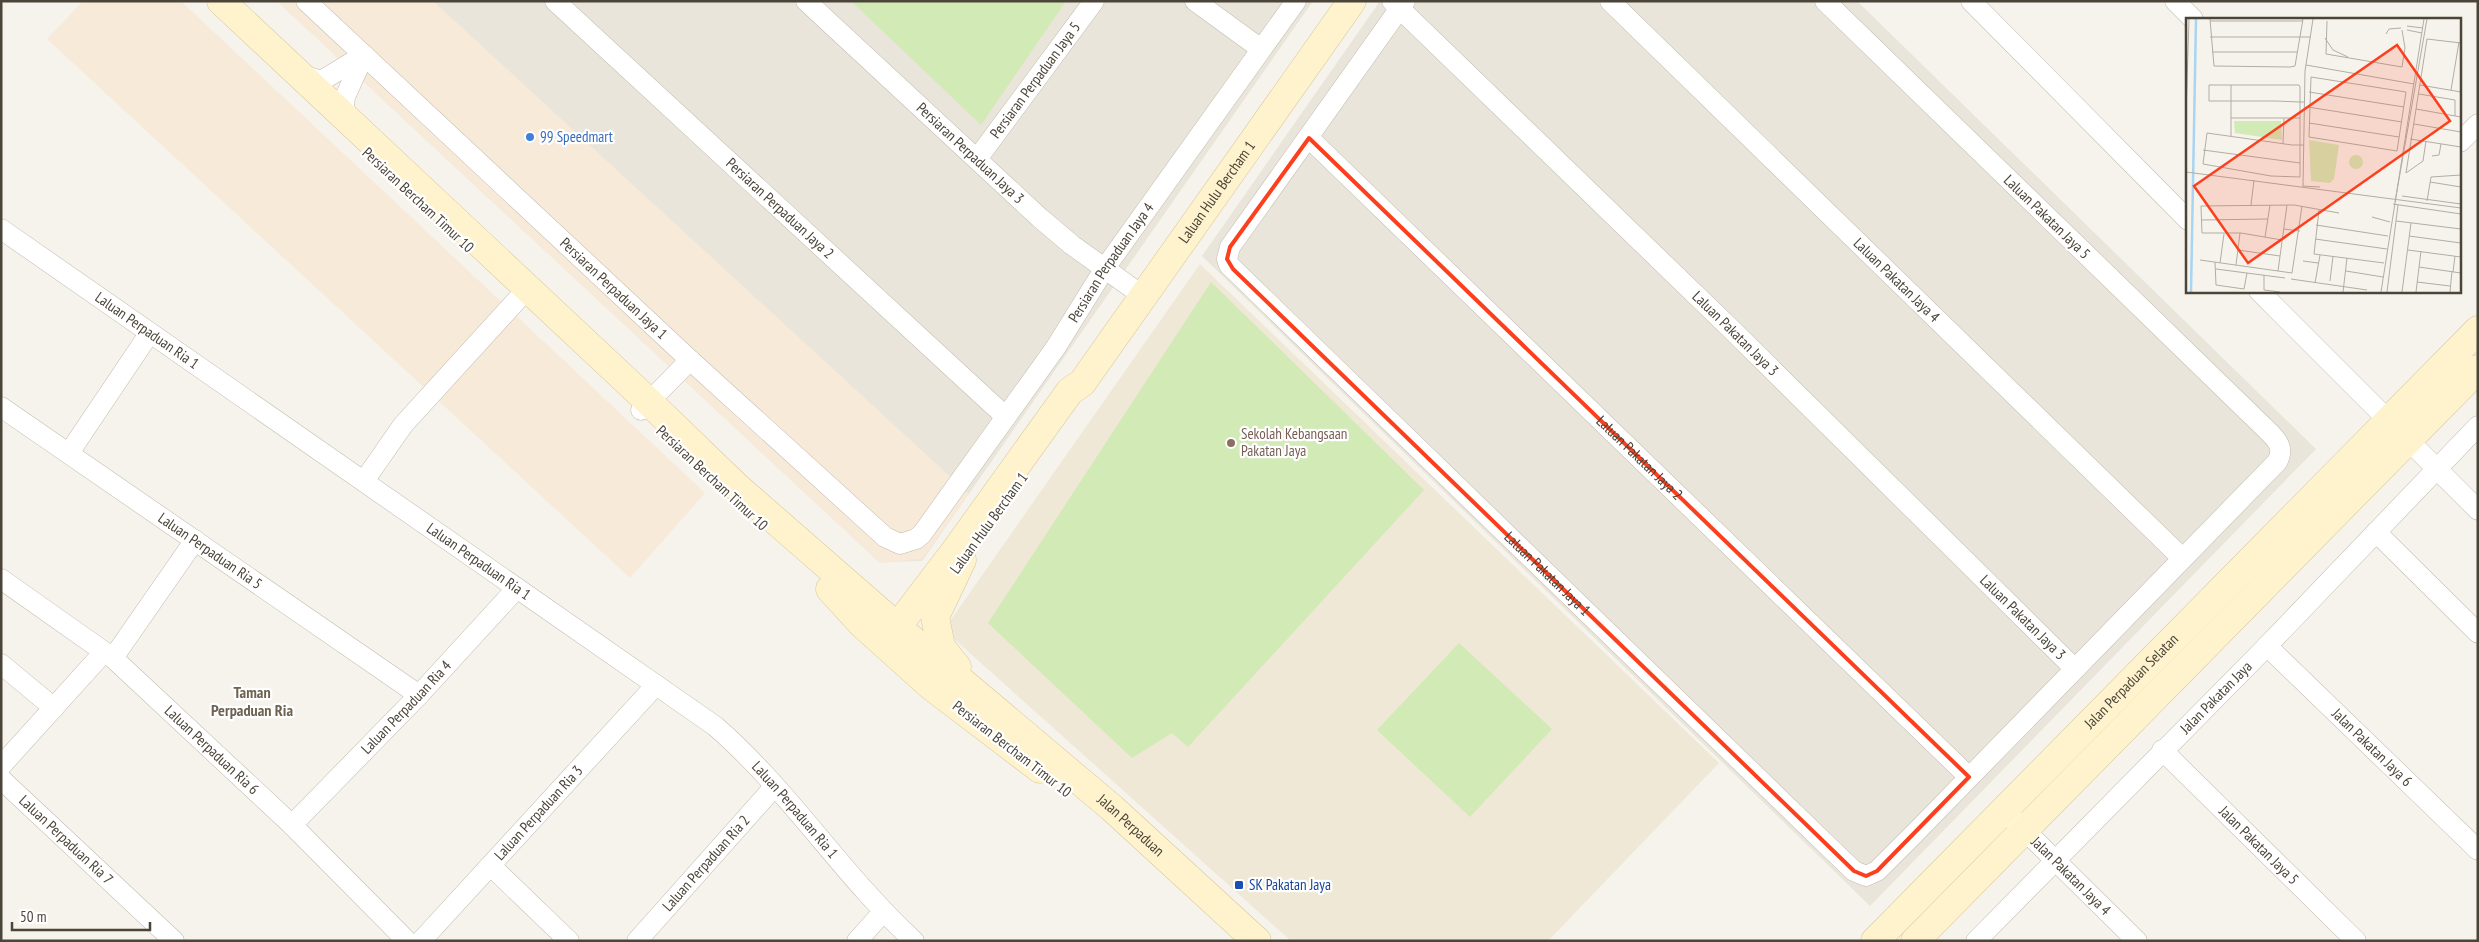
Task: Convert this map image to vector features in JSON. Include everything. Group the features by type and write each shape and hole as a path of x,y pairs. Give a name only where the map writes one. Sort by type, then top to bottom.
{"street":[{"name":"Persiaran Bercham Timur 10","path":"206,1 645,406 838,597 862,624 931,686 1019,739 1120,838 1230,941"},
{"name":"Persiaran Bercham Timur 10","path":"221,1 348,121 524,293"},
{"name":"Persiaran Perpaduan Jaya 1","path":"306,1 690,360 892,542 900,544 916,539 929,524"},
{"name":"Persiaran Perpaduan Jaya 2","path":"555,1 1006,417"},
{"name":"Persiaran Perpaduan Jaya 3","path":"806,1 1072,245 1143,296"},
{"name":"Persiaran Perpaduan Jaya 5","path":"977,159 1094,1"},
{"path":"1195,1 1261,49"},
{"name":"Persiaran Perpaduan Jaya 4","path":"929,524 1056,347 1105,268 1296,1"},
{"name":"Laluan Hulu Bercham 1","path":"901,634 959,555 1070,392 1082,382 1352,1"},
{"name":"Laluan Pakatan Jaya 4","path":"1610,1 2182,558"},
{"name":"Laluan Pakatan Jaya 5","path":"1825,1 2270,433"},
{"path":"1971,1 2186,218"},
{"path":"2175,1 2192,18"},
{"name":"Laluan Pakatan Jaya 1","path":"1399,3 1309,138 1228,252 1229,265 1830,848 1860,874 1872,874 1969,778 2277,462 2281,451 2280,444 2270,433"},
{"name":"Laluan Pakatan Jaya 3","path":"1399,3 2075,669"},
{"path":"298,74 321,81 364,55"},
{"path":"348,121 344,106 345,97 364,55"},
{"path":"2462,140 2478,124"},
{"name":"Laluan Pakatan Jaya 2","path":"1309,138 1969,778"},
{"name":"Laluan Perpaduan Ria 1","path":"1,229 722,732 743,750 883,912 914,941"},
{"path":"2259,292 2478,510"},
{"path":"364,481 403,425 524,293"},
{"name":"Jalan Perpaduan Selatan","path":"1874,941 2478,330"},
{"path":"69,453 149,334"},
{"path":"645,406 690,360"},
{"name":"Jalan Perpaduan Selatan","path":"1915,941 2406,440 2478,369"},
{"name":"Persiaran Bercham Timur 10","path":"645,406 901,634"},
{"name":"Laluan Perpaduan Ria 5","path":"1,407 419,694"},
{"name":"Jalan Pakatan Jaya","path":"1976,941 2162,750 2267,646 2478,426"},
{"path":"2376,532 2478,633"},
{"path":"1,766 54,708 109,655 195,540"},
{"path":"796,540 865,592 883,597 911,590 959,555"},
{"path":"959,555 936,617 941,647 1019,739"},
{"name":"Laluan Perpaduan Ria 6","path":"1,579 109,655 292,825 407,941"},
{"name":"Laluan Perpaduan Ria 4","path":"292,825 419,694 517,588"},
{"path":"838,597 884,632 901,634"},
{"name":"Jalan Perpaduan","path":"901,634 1019,739 1119,814 1257,941"},
{"name":"Jalan Pakatan Jaya 6","path":"2267,646 2478,850"},
{"path":"1,664 54,708"},
{"name":"Laluan Perpaduan Ria 3","path":"421,941 656,685"},
{"name":"Jalan Pakatan Jaya 5","path":"2162,750 2356,941"},
{"name":"Laluan Perpaduan Ria 7","path":"1,779 174,941"},
{"name":"Laluan Perpaduan Ria 2","path":"637,941 774,787"},
{"name":"Jalan Pakatan Jaya 4","path":"2004,810 2137,941"},
{"path":"491,866 569,941"},
{"path":"857,941 883,912"}],"highlighted area":[{"path":"1309,138 1969,777 1877,871 1866,876 1854,871 1233,269 1227,259 1230,247"}],"shaded area":[{"path":"83,1 181,1 705,493 630,578 47,39"},
{"path":"277,1 1313,1 922,561 879,562"},
{"path":"277,1 433,1 969,494 922,559 880,563"},
{"path":"1380,1 1857,1 2316,449 1870,906 1202,256"},
{"name":"Sekolah Kebangsaan Pakatan Jaya","path":"1200,264 1719,763 1548,941 1291,941 952,637 950,621"}],"green space":[{"path":"851,1 1066,1 981,125"},
{"path":"1211,282 1424,490 1188,747 1172,733 1132,758 988,623"},
{"path":"1459,643 1552,729 1470,817 1377,730"}],"place":[{"name":"99 Speedmart","path":"530,137"},
{"name":"Sekolah Kebangsaan Pakatan Jaya","path":"1231,443"},
{"name":"SK Pakatan Jaya","path":"1239,885"}],"district":[{"name":"Taman Perpaduan Ria","path":"252,701"}]}
